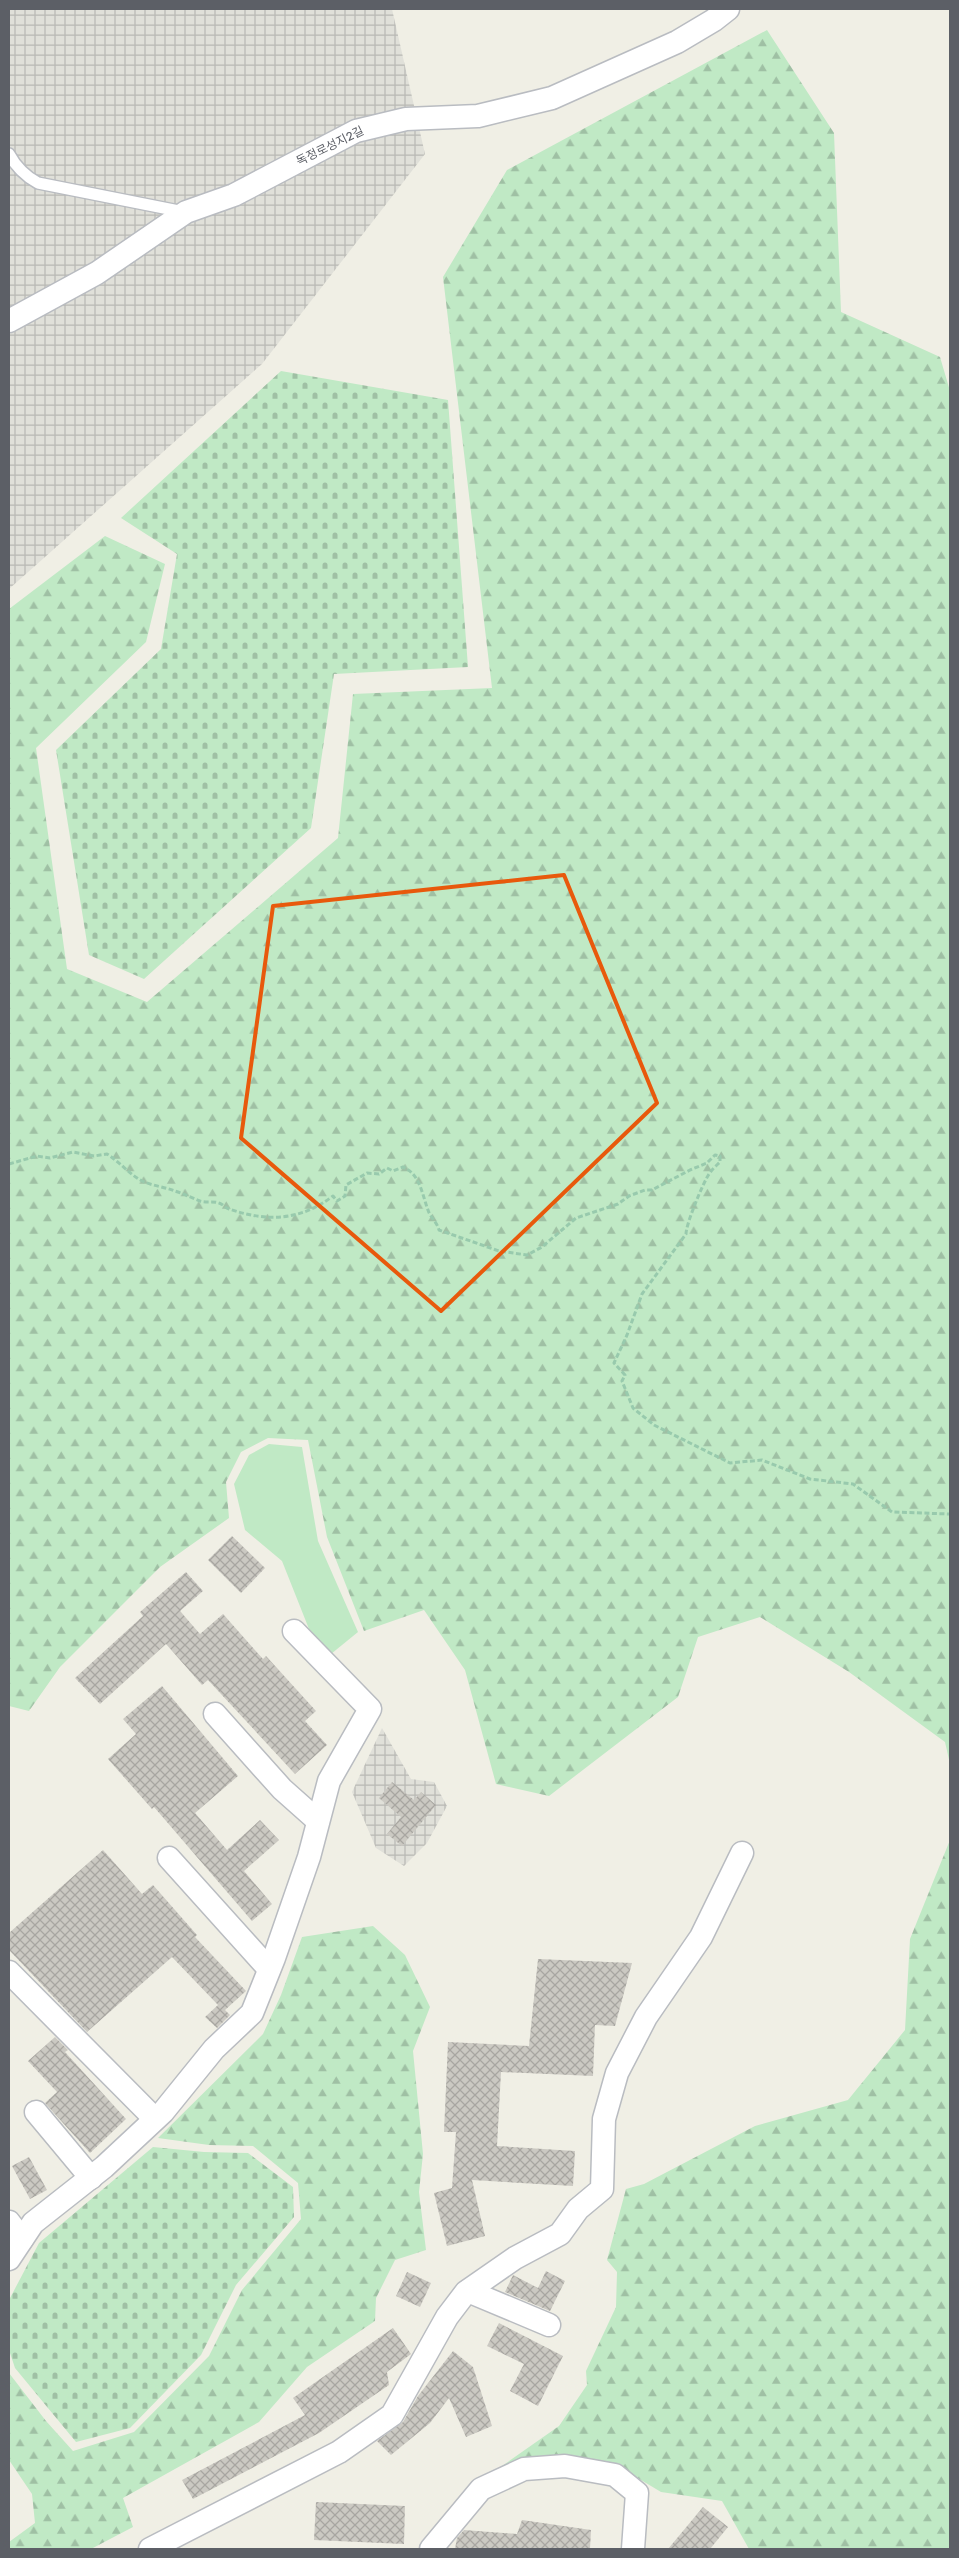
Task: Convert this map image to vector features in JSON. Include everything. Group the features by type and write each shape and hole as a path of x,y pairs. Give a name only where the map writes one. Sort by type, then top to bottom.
{"street":[{"name":"독정로성지2길","path":"9,321 97,273 186,212 234,195 356,131 406,119 478,116 552,98 677,42 714,20 728,9"},
{"path":"9,2259 16,2231 33,2224 90,2178 155,2119 214,2049 252,2013 309,1857 329,1781 370,1709 294,1631"},
{"path":"215,1714 282,1789 318,1821"},
{"path":"150,2549 339,2452 392,2415 447,2316 468,2291 515,2258 560,2234 578,2209 602,2189 604,2119 616,2073 646,2017 701,1937 742,1853"},
{"path":"168,1858 269,1969"},
{"path":"9,1972 155,2119"},
{"path":"36,2112 90,2178"},
{"path":"468,2291 550,2325"},
{"path":"431,2549 481,2489 524,2469 565,2466 615,2475 637,2493 633,2549"}],"lane":[{"path":"9,154 14,164 28,177 38,183 186,212"}],"path":[{"path":"9,1164 37,1156 50,1158 73,1152 94,1156 107,1154 117,1161 125,1171 134,1174 143,1181 202,1201 220,1203 227,1209 256,1217 270,1218 306,1213 333,1196 337,1201 345,1196 346,1185 367,1173 378,1174 387,1168 393,1171 402,1167 410,1170 419,1183 428,1211 439,1230 498,1252 527,1256 576,1218 618,1204 629,1196 644,1190 652,1190 707,1163 715,1155 720,1156 720,1162 709,1174 692,1217 686,1223 686,1234 642,1294 628,1335 614,1363 625,1374 622,1381 633,1408 654,1425 730,1463 762,1460 810,1479 853,1484 892,1512 950,1514"}],"highlighted area":[{"path":"564,875 657,1103 441,1311 241,1138 273,906"}],"shaded area":[{"path":"9,9 392,9 425,154 262,364 9,589"},
{"path":"382,1728 411,1779 434,1782 447,1806 427,1843 404,1866 376,1848 352,1792"}],"green space":[{"path":"767,30 834,133 841,312 940,357 950,391 950,1764 945,1742 849,1672 760,1617 698,1637 678,1697 549,1796 496,1784 465,1670 424,1610 364,1631 327,1537 308,1440 268,1438 241,1452 226,1482 229,1518 160,1567 60,1667 29,1711 9,1706 9,609 105,536 165,564 146,642 36,748 67,969 147,1002 338,838 353,694 492,688 443,277 507,170"},
{"path":"281,371 448,400 468,667 334,674 311,828 144,979 89,955 56,750 161,649 177,554 121,518"},
{"path":"269,1444 302,1447 318,1541 358,1632 331,1654 309,1629 282,1561 245,1530 234,1484 249,1455"},
{"path":"950,1840 950,2549 749,2549 722,2501 661,2492 616,2465 555,2455 502,2466 559,2426 587,2385 586,2371 616,2307 617,2272 607,2260 626,2189 644,2184 755,2126 848,2100 905,2030 910,1939"},
{"path":"373,1926 405,1955 430,2007 413,2051 423,2154 419,2192 426,2250 395,2260 376,2298 375,2321 307,2367 259,2422 123,2498 133,2527 91,2549 9,2549 9,2542 35,2523 32,2494 9,2460 9,2373 46,2421 73,2451 134,2432 209,2356 242,2290 301,2219 298,2183 253,2146 209,2145 158,2138 263,2034 281,1995 302,1937"},
{"path":"153,2147 204,2152 248,2153 293,2187 294,2217 236,2285 201,2355 130,2428 76,2442 15,2368 9,2350 9,2300 39,2243"}],"building":[{"path":"232,1536 265,1568 241,1593 208,1560"},
{"path":"186,1572 203,1591 180,1611 200,1634 223,1614 263,1659 266,1656 316,1711 305,1721 327,1745 295,1774 208,1680 202,1685 166,1644 100,1704 75,1678 143,1616 140,1612"},
{"path":"162,1686 238,1776 195,1813 227,1850 260,1820 279,1840 244,1871 272,1904 252,1921 154,1807 152,1809 108,1759 136,1734 123,1719"},
{"path":"392,1782 414,1800 421,1792 436,1805 402,1846 387,1834 401,1817 379,1798"},
{"path":"103,1850 142,1894 153,1885 197,1935 195,1937 246,1991 225,2010 230,2015 217,2028 205,2017 218,2005 172,1957 87,2032 9,1950 9,1933"},
{"path":"538,1959 632,1963 615,2026 595,2025 593,2076 501,2072 497,2146 575,2151 573,2186 472,2180 485,2236 447,2246 434,2193 452,2188 456,2132 444,2132 448,2042 529,2046"},
{"path":"55,2037 68,2050 65,2052 126,2119 90,2153 45,2103 57,2092 28,2061"},
{"path":"29,2157 47,2190 30,2199 12,2166"},
{"path":"546,2271 565,2281 550,2311 505,2292 513,2275 538,2288"},
{"path":"407,2272 431,2283 420,2307 396,2296"},
{"path":"499,2323 563,2356 538,2406 510,2391 524,2364 487,2346"},
{"path":"393,2328 411,2354 387,2372 389,2385 319,2433 193,2499 182,2480 305,2415 293,2398"},
{"path":"453,2351 473,2367 492,2426 466,2437 449,2398 430,2423 391,2455 377,2441 403,2422 418,2396"},
{"path":"316,2502 405,2506 404,2544 314,2540"},
{"path":"703,2507 728,2527 710,2549 668,2549"},
{"path":"522,2520 591,2530 590,2549 455,2549 457,2538 464,2530 517,2534"}]}
